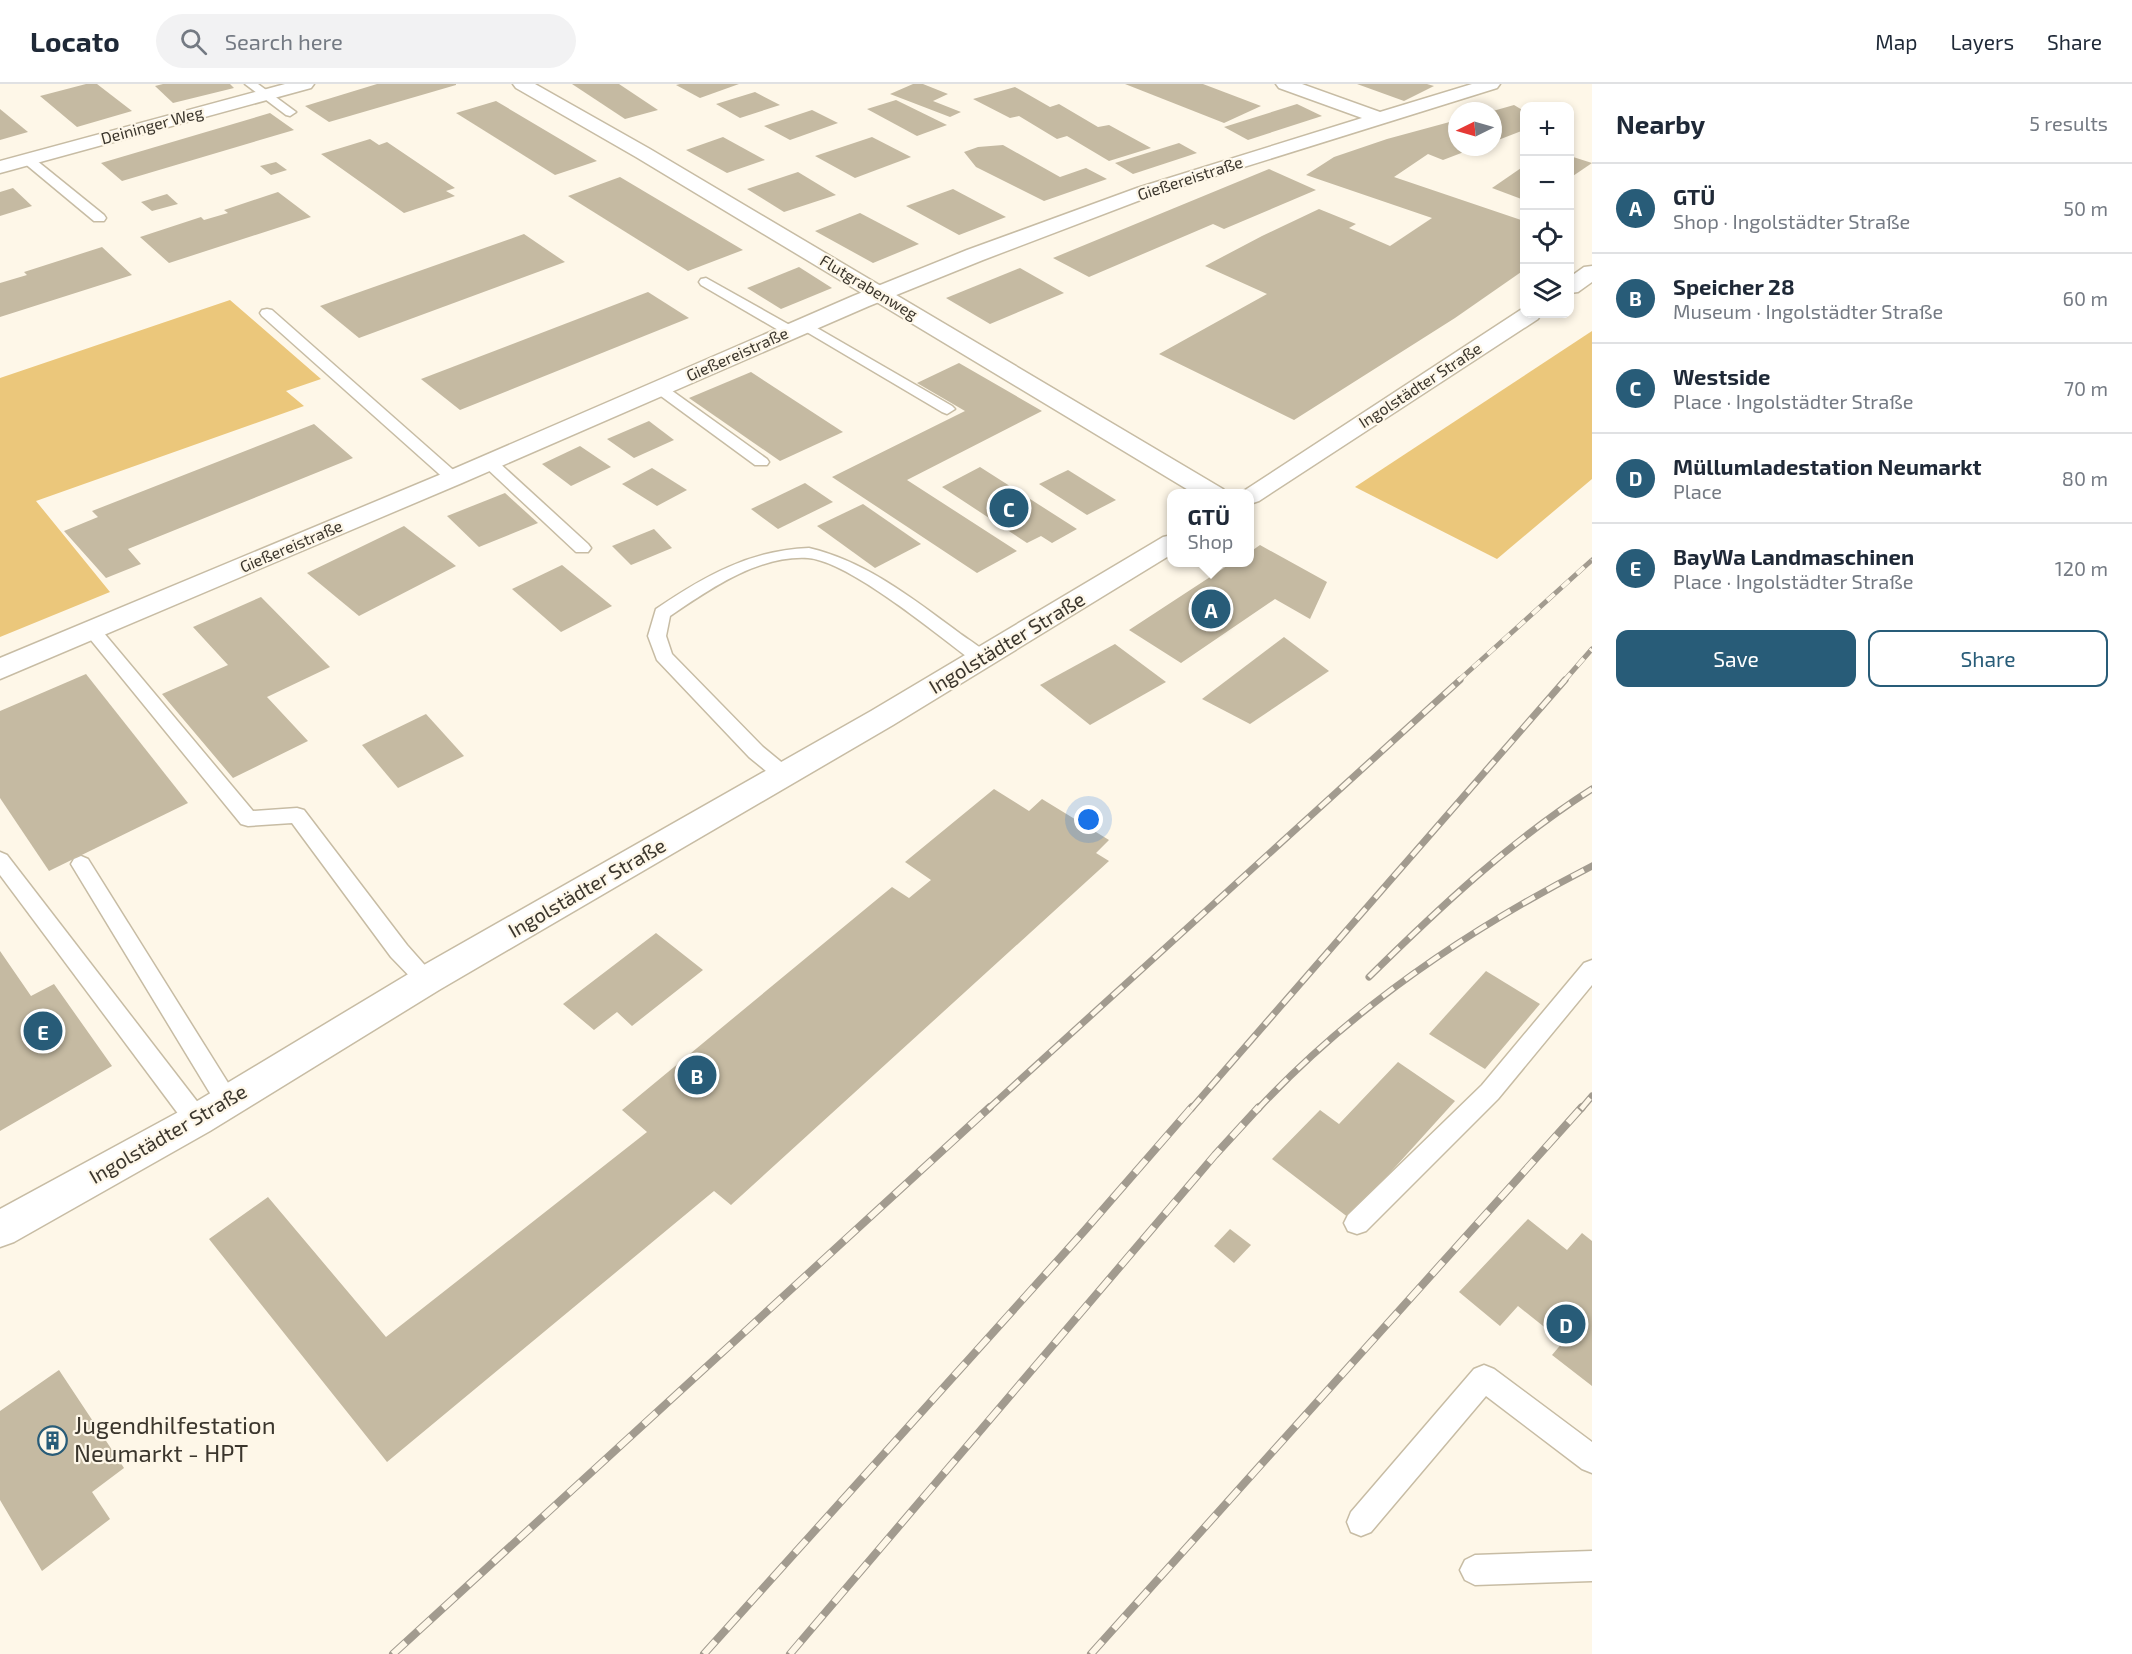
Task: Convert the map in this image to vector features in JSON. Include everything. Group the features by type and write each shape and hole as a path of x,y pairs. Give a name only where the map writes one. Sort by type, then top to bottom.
{"street":[{"name":"Deininger Weg","path":"0,167 258,89 305,84"},
{"name":"Flutgrabenweg","path":"522,84 879,293 1206,489"},
{"path":"1285,84 1381,119"},
{"name":"Gießereistraße","path":"0,669 453,478 879,293 1066,219 1491,84"},
{"path":"1574,284 1592,273"},
{"name":"Ingolstädter Straße","path":"1254,493 1524,318"},
{"name":"Ingolstädter Straße","path":"0,1229 197,1120 427,980 784,775 1167,546"}],"lane":[{"path":"258,89 290,112"},
{"path":"27,159 99,218"},
{"path":"706,282 947,409"},
{"path":"267,313 453,478"},
{"path":"659,388 761,462"},
{"path":"489,462 582,548"},
{"path":"784,775 756,752 664,656 657,636 662,613 690,594 750,563 810,553 848,565 981,658"},
{"path":"92,630 248,819 297,815 399,951 427,980"},
{"path":"0,860 197,1120"},
{"path":"81,864 227,1101"},
{"path":"1357,1223 1490,1092 1592,969"},
{"path":"1361,1522 1484,1378 1592,1459"},
{"path":"1475,1570 1592,1566"}],"shaded area":[{"path":"230,300 321,379 286,391 304,406 36,501 110,592 0,637 0,378"},
{"path":"1592,331 1592,479 1497,559 1355,487"}],"building":[{"path":"86,84 97,84 132,111 77,127 40,96"},
{"path":"230,84 234,88 173,103 155,86"},
{"path":"377,84 456,85 329,122 305,106"},
{"path":"572,84 619,84 658,110 625,119"},
{"path":"739,84 700,98 676,85"},
{"path":"913,84 923,84 948,94 933,101 961,112 950,117 890,94"},
{"path":"1125,84 1203,84 1261,106 1224,123"},
{"path":"1357,84 1427,84 1434,86 1404,101"},
{"path":"1015,87 1050,107 1059,104 1098,127 1109,125 1151,148 1109,161 1067,136 1057,139 1019,116 1010,118 973,99"},
{"path":"755,92 780,105 740,118 716,104"},
{"path":"896,100 947,125 917,136 867,109"},
{"path":"496,101 597,161 555,175 456,113"},
{"path":"1297,104 1322,116 1248,140 1224,127"},
{"path":"1514,105 1520,109 1520,132 1502,139 1502,108"},
{"path":"0,109 28,132 0,140"},
{"path":"812,110 838,123 790,140 764,126"},
{"path":"270,113 294,130 122,181 101,163"},
{"path":"1448,122 1448,156 1453,156 1443,160 1428,154 1394,177 1520,220 1520,273 1455,318 1294,420 1159,354 1267,294 1205,266 1262,236 1319,209 1356,224 1349,228 1390,246 1432,218 1306,175 1334,157 1387,139"},
{"path":"723,137 765,160 727,173 686,150"},
{"path":"872,137 911,157 855,178 815,156"},
{"path":"370,139 379,145 387,142 455,188 446,191 455,196 404,213 321,154"},
{"path":"1179,143 1197,153 1133,174 1115,163"},
{"path":"1003,145 1060,177 1086,168 1107,179 1044,201 976,167 964,152 978,147"},
{"path":"1574,157 1592,163 1574,175"},
{"path":"276,162 287,170 271,175 260,166"},
{"path":"1269,169 1316,190 1224,229 1213,224 1089,277 1053,258"},
{"path":"1520,169 1520,198 1492,188"},
{"path":"798,172 836,195 784,212 747,189"},
{"path":"620,177 743,250 688,271 568,196"},
{"path":"13,188 32,206 0,216 0,192"},
{"path":"953,189 1006,217 959,235 906,206"},
{"path":"278,192 311,217 169,263 140,237 201,217 204,220 228,213 224,210"},
{"path":"167,194 178,204 152,211 141,202"},
{"path":"860,213 919,244 873,263 815,231"},
{"path":"524,234 565,262 359,338 320,306"},
{"path":"102,247 132,275 0,317 0,283 27,275 24,272"},
{"path":"799,267 832,288 781,309 747,288"},
{"path":"1020,268 1064,293 990,324 946,298"},
{"path":"648,292 689,318 460,410 421,379"},
{"path":"959,363 1042,411 907,480 1017,551 977,573 832,477 965,411 917,383"},
{"path":"751,372 843,432 780,461 689,398"},
{"path":"649,421 674,440 634,458 607,439"},
{"path":"314,424 353,458 128,549 141,564 106,578 64,531 98,517 92,511"},
{"path":"580,446 611,467 571,486 542,464"},
{"path":"980,467 1077,529 1052,543 1041,536 1027,543 942,487"},
{"path":"652,468 687,490 657,506 622,484"},
{"path":"1068,470 1116,500 1087,515 1039,484"},
{"path":"805,483 833,502 778,529 751,509"},
{"path":"505,493 538,523 479,547 447,516"},
{"path":"863,504 921,544 875,568 817,526"},
{"path":"404,526 456,566 359,616 307,573"},
{"path":"654,529 672,548 631,565 612,546"},
{"path":"1260,545 1327,582 1310,619 1275,599 1181,663 1129,630 1225,567 1254,567 1254,549"},
{"path":"562,565 612,606 561,632 512,589"},
{"path":"261,597 330,667 267,697 308,741 233,778 162,694 228,665 193,627"},
{"path":"1284,637 1329,671 1250,724 1202,699"},
{"path":"1115,644 1166,682 1090,725 1040,685"},
{"path":"86,674 188,803 49,871 0,798 0,711"},
{"path":"426,714 464,756 398,788 362,745"},
{"path":"994,789 1029,811 1042,799 1109,840 1096,853 1109,861 731,1205 714,1191 387,1462 209,1239 268,1197 386,1337 647,1132 622,1110 892,887 909,898 931,880 905,862"},
{"path":"656,933 703,970 632,1026 617,1012 594,1030 563,1004"},
{"path":"0,951 31,996 54,984 112,1066 0,1131"},
{"path":"1486,971 1540,1004 1485,1069 1429,1034"},
{"path":"1398,1062 1455,1101 1349,1218 1272,1159 1320,1110 1339,1124"},
{"path":"1528,1219 1567,1250 1582,1233 1592,1241 1592,1386 1552,1355 1563,1342 1518,1306 1500,1326 1459,1292"},
{"path":"1230,1229 1251,1245 1234,1263 1214,1246"},
{"name":"Jugendhilfestation Neumarkt - HPT","path":"59,1370 124,1468 92,1492 110,1519 42,1571 0,1500 0,1411"}],"railway":[{"path":"1458,681 1592,560"},
{"path":"1564,681 1592,649"},
{"path":"988,1109 1460,680"},
{"path":"1191,1109 1565,680"},
{"path":"1369,977 1503,854 1561,809 1592,789"},
{"path":"1258,1109 1333,1037 1414,973 1501,916 1592,866"},
{"path":"1581,1109 1592,1096"},
{"path":"393,1654 990,1107"},
{"path":"704,1654 1086,1229 1192,1107"},
{"path":"790,1654 1215,1155 1259,1107"},
{"path":"1091,1654 1582,1107"}],"place":[{"name":"Westside","path":"1009,508"},
{"name":"GTÜ","path":"1211,609"},
{"name":"BayWa Landmaschinen","path":"43,1031"},
{"name":"Speicher 28","path":"697,1075"},
{"name":"Müllumladestation Neumarkt","path":"1566,1324"},
{"name":"Jugendhilfestation Neumarkt - HPT","path":"53,1440"}]}
